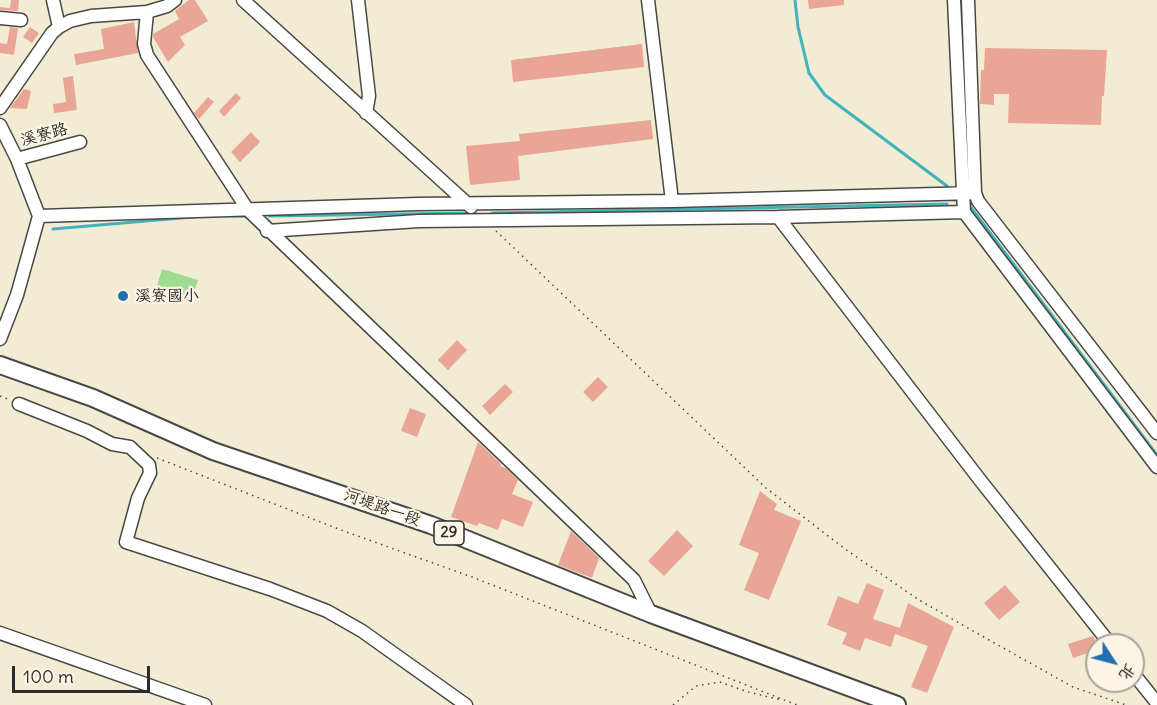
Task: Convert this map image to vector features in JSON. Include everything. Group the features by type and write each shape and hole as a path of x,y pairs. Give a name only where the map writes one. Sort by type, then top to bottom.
{"main road":[{"name":"河堤路一段","path":"0,365 93,398 213,451 431,525 651,614 897,705"}],"street":[{"path":"53,0 59,27"},
{"path":"0,108 52,33 59,27 70,21 91,16 147,12 167,6 175,0"},
{"path":"243,0 485,220"},
{"path":"358,0 369,96 366,113"},
{"path":"648,0 672,201"},
{"path":"954,0 964,212 1157,467"},
{"path":"968,0 975,193 978,201 1157,433"},
{"path":"147,12 144,44 147,55 248,210 267,231 634,580 651,614"},
{"path":"0,18 21,20"},
{"name":"溪寮路","path":"0,125 17,159 39,216"},
{"name":"溪寮路","path":"17,159 80,142"},
{"path":"0,339 17,295 39,216 418,204 672,201 975,193"},
{"path":"267,231 419,221 778,217 964,212"},
{"path":"778,217 980,480 1101,633"},
{"path":"19,404 87,431 112,444 130,447 149,465 150,472 138,498 126,542 270,589 327,611 362,631 466,705"},
{"path":"0,633 205,705"},
{"path":"1145,688 1157,703"}],"path":[{"path":"485,220 766,488 845,549 919,600 1072,687 1126,705"},
{"path":"0,396 19,404"},
{"path":"151,455 797,705"},
{"path":"673,705 696,686 720,682 748,692 787,701"}],"green space":[{"path":"162,269 198,280 192,299 156,289"}],"building":[{"path":"11,0 19,0 18,11 0,10 0,7 10,8"},
{"path":"189,0 195,0 208,21 180,37 185,45 168,62 153,34 179,19 175,11"},
{"path":"808,0 844,0 844,5 809,9"},
{"path":"134,22 138,53 76,65 74,54 104,49 101,29"},
{"path":"10,27 18,28 14,55 0,53 0,43 7,44"},
{"path":"30,27 39,33 32,43 23,37"},
{"path":"642,44 644,67 513,82 511,60"},
{"path":"985,48 1107,50 1101,125 1008,123 1009,94 994,94 994,105 980,104 981,70 984,70"},
{"path":"73,76 77,110 54,113 53,104 66,102 63,78"},
{"path":"24,89 31,91 27,109 10,108"},
{"path":"236,93 241,98 224,117 219,111"},
{"path":"208,97 214,102 199,119 194,113"},
{"path":"651,120 653,139 518,156 520,180 470,185 466,146 520,141 519,134"},
{"path":"251,132 260,142 240,162 231,152"},
{"path":"457,340 467,350 448,370 438,360"},
{"path":"598,377 608,387 593,402 583,392"},
{"path":"505,384 513,392 490,415 482,406"},
{"path":"410,408 426,414 417,437 401,431"},
{"path":"478,442 501,464 500,466 507,469 518,480 512,494 533,502 523,527 502,519 498,530 451,517"},
{"path":"760,491 777,504 774,510 801,521 769,600 744,590 759,553 739,545"},
{"path":"677,530 693,546 664,576 648,561"},
{"path":"571,531 599,558 592,578 558,565"},
{"path":"867,583 884,590 873,619 900,628 908,603 954,627 927,693 911,687 928,646 895,634 891,647 865,638 860,651 842,644 847,633 827,625 838,596 858,604"},
{"path":"1005,585 1020,602 999,620 984,603"},
{"path":"1085,639 1085,654 1073,658 1068,644"}],"waterway":[{"path":"795,0 798,27 809,73 825,95 947,186"},
{"path":"492,213 947,204"},
{"path":"969,205 1157,455"},
{"path":"269,216 467,213"},
{"path":"232,216 248,216"},
{"path":"53,229 193,217"}],"place":[{"name":"溪寮國小","path":"123,296"}]}
